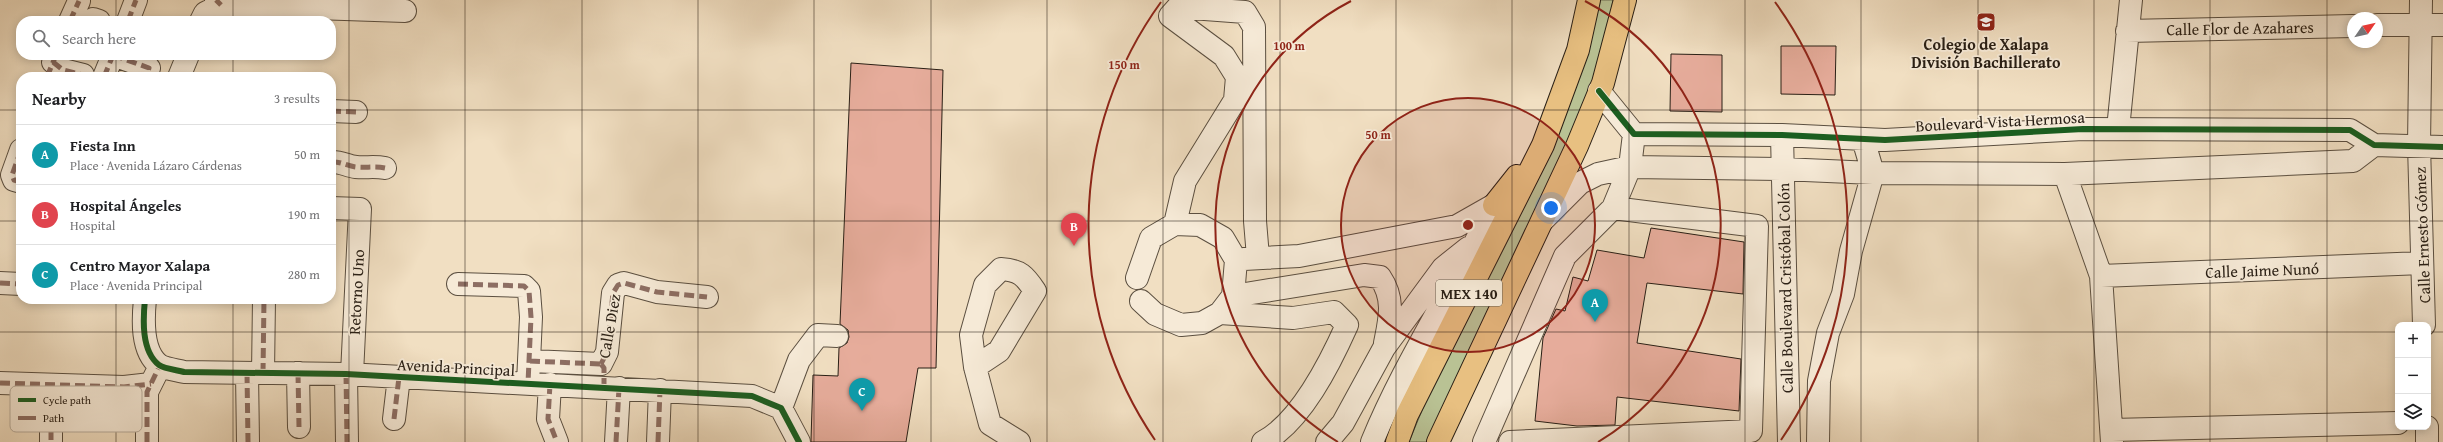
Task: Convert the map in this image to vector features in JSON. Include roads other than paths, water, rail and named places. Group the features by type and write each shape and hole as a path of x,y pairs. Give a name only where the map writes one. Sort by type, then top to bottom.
{"highway":[{"name":"MEX 140","path":"1397,442 1407,415 1543,144 1578,50 1589,0"},
{"name":"MEX 140","path":"1438,442 1577,146 1599,91 1625,0"},
{"path":"1494,205 1543,144"}],"street":[{"path":"130,16 136,0"},
{"path":"2118,130 2131,0"},
{"name":"Calle Ernesto Gómez","path":"2421,0 2422,24 2419,145 2424,322"},
{"path":"72,16 79,1"},
{"path":"204,16 205,13 219,3 405,11"},
{"path":"1175,224 1185,181 1235,100 1237,77 1224,56 1170,16 1178,7 1245,12 1254,27 1255,220 1258,257"},
{"path":"2383,25 2443,25"},
{"name":"Calle Flor de Azahares","path":"2127,31 2347,26"},
{"path":"98,72 108,60"},
{"path":"123,60 148,72"},
{"path":"181,72 186,60"},
{"path":"52,65 63,70 73,72"},
{"path":"1484,442 1565,256 1613,208 1630,167 1634,134 1599,91"},
{"path":"336,111 356,112"},
{"name":"Boulevard Vista Hermosa","path":"1634,134 1782,135 1862,139 2083,129 2350,130 2374,145"},
{"name":"Calle Boulevard Cristóbal Colón","path":"1782,135 1790,442"},
{"path":"1862,139 1873,173"},
{"path":"1542,220 1580,183 1598,174 1630,167 1782,169 1873,173 2065,174 2352,161 2374,145 2419,145 2443,147"},
{"path":"336,162 354,167 370,165 385,168"},
{"name":"Calle Boulevard Cristóbal Colón","path":"1818,442 1819,381 1828,332 1843,294 1852,251 1873,173"},
{"path":"2065,174 2101,276 2112,436 2320,434 2395,423"},
{"path":"1372,442 1390,398 1477,241 1494,205"},
{"path":"1236,260 1258,257 1299,256 1456,226 1494,205"},
{"name":"Retorno Uno","path":"336,208 360,209 349,374 347,442"},
{"path":"1510,442 1589,440 1751,431 1757,226 1613,208"},
{"path":"1137,278 1151,238 1175,224 1200,225 1223,238 1236,260 1233,296 1220,313 1202,323 1181,325 1156,314 1141,301"},
{"path":"1327,442 1343,423 1384,348 1443,268 1477,241"},
{"name":"Calle Jaime Nunó","path":"2101,276 2422,263"},
{"path":"1233,296 1364,275 1380,277 1388,288 1392,308 1384,348"},
{"path":"0,283 16,284"},
{"name":"Calle Diez","path":"616,442 611,387 601,364 607,352 613,293 618,285 624,283 657,292 707,297"},
{"path":"458,284 524,286 529,291 531,317 528,383"},
{"path":"145,304 143,321 155,375 147,392 147,442"},
{"path":"248,442 263,304"},
{"path":"1220,313 1293,318 1334,312 1346,325 1336,348 1304,404 1275,436 1263,442"},
{"path":"799,442 781,408 799,360 818,335 837,336"},
{"path":"530,361 601,364"},
{"path":"975,367 990,424 1019,442"},
{"name":"Avenida Principal","path":"155,375 184,372 349,374 611,387 752,396 781,408"},
{"path":"298,374 299,427"},
{"path":"127,386 155,375"},
{"path":"394,419 399,377"},
{"path":"0,383 87,386"},
{"path":"550,384 548,419 556,442"},
{"path":"658,442 660,390"},
{"path":"2427,430 2427,442"},
{"path":"51,432 51,442"}],"place":[{"name":"Colegio de Xalapa División Bachillerato","path":"1986,22"},
{"name":"Hospital Ángeles","path":"1074,246"},
{"name":"Fiesta Inn","path":"1595,322"},
{"name":"Centro Mayor Xalapa","path":"862,411"}]}
